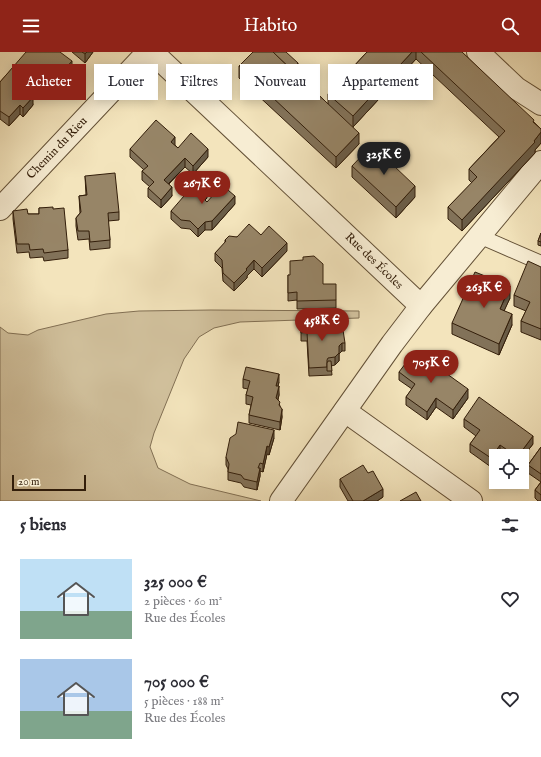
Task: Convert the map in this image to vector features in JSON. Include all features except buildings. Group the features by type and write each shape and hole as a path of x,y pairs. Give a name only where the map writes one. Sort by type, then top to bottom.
{"street":[{"name":"Chemin du Rieu","path":"0,209 148,52"},
{"name":"Rue des Écoles","path":"152,52 420,306"},
{"path":"478,52 516,88 541,104"},
{"path":"281,501 420,306 541,162"},
{"path":"345,411 470,501"}],"lane":[{"path":"479,236 541,263"}],"shaded area":[{"path":"139,311 359,311 359,318 240,322 214,328 199,337 184,359 154,433 150,447 158,468 190,484 261,501 0,501 0,327 8,333 28,335 38,330 106,314"}]}
